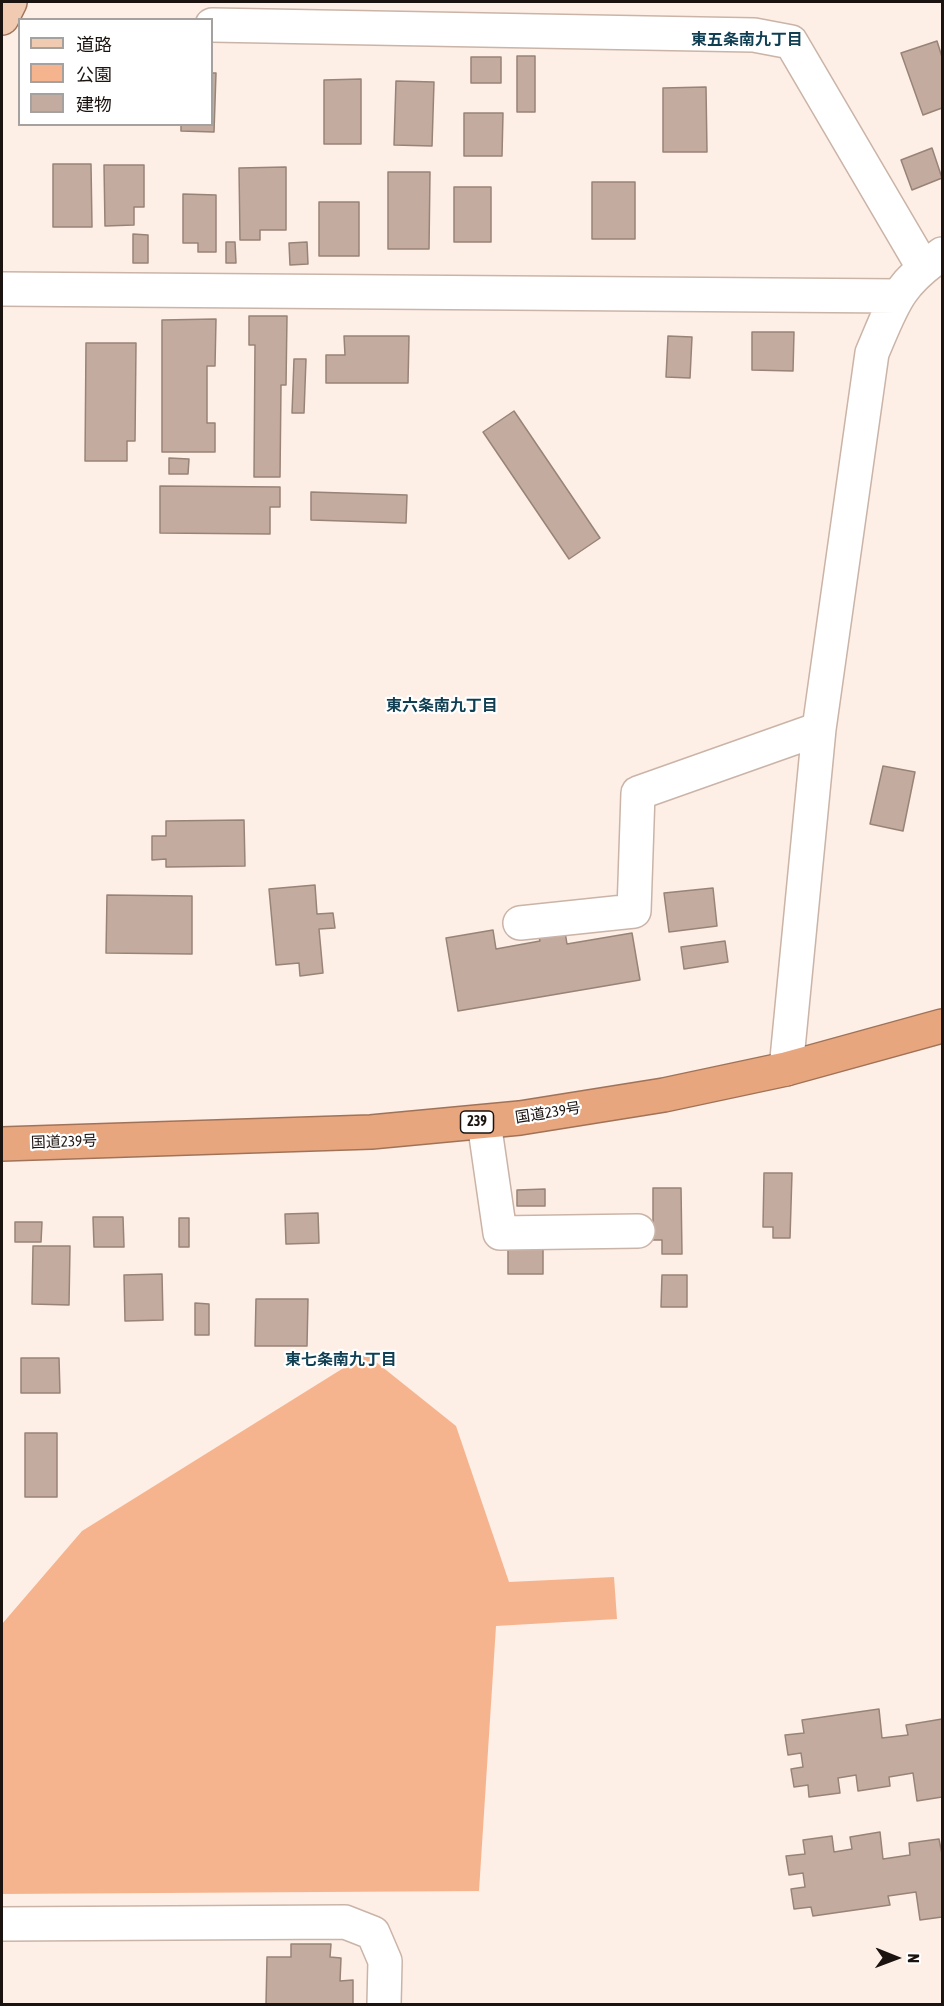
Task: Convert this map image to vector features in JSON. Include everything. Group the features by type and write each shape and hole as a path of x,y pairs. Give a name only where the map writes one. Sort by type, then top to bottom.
{"highway":[{"name":"国道239号","path":"2,1144 371,1132 484,1122 664,1095 786,1069 942,1026"}],"main road":[{"path":"2,20 10,2"}],"street":[{"path":"2,20 18,21"},
{"path":"213,25 754,35 791,42 933,260 897,296 872,353 819,729 786,1069"},
{"path":"2,289 897,296"},
{"path":"520,923 634,911 638,793 819,729"},
{"path":"484,1122 500,1233 638,1231"},
{"path":"2,1924 345,1922 373,1933 385,1961 384,2004"}],"green space":[{"path":"366,1354 456,1426 509,1582 614,1577 617,1619 496,1626 479,1891 2,1894 2,1624 82,1531"}],"building":[{"path":"937,41 942,57 942,108 923,115 901,53"},
{"path":"517,56 535,56 535,112 517,112"},
{"path":"471,57 501,57 501,83 471,83"},
{"path":"213,73 216,73 214,132 181,131 181,126 213,126"},
{"path":"361,79 361,144 324,144 324,80"},
{"path":"396,81 434,82 432,146 394,145"},
{"path":"706,87 707,152 663,152 663,88"},
{"path":"464,113 503,113 502,156 464,156"},
{"path":"932,148 942,178 912,190 901,160"},
{"path":"53,164 91,164 92,227 53,227"},
{"path":"104,165 144,165 144,207 134,207 134,225 105,226"},
{"path":"286,167 286,230 260,230 260,240 240,240 239,168"},
{"path":"388,172 430,172 429,249 388,249"},
{"path":"592,182 635,182 635,239 592,239"},
{"path":"454,187 491,187 491,242 454,242"},
{"path":"183,194 216,195 216,252 198,252 198,243 183,243"},
{"path":"319,202 359,202 359,256 319,256"},
{"path":"133,234 148,235 148,263 133,263"},
{"path":"226,242 235,242 236,263 226,263"},
{"path":"307,242 308,264 290,265 289,243"},
{"path":"249,316 287,316 286,385 281,385 280,477 254,477 255,345 249,345"},
{"path":"216,319 215,366 207,366 207,423 215,423 215,452 162,452 162,320"},
{"path":"752,332 794,332 793,371 752,370"},
{"path":"344,336 409,336 408,383 326,383 326,355 345,355"},
{"path":"668,336 692,337 690,378 666,377"},
{"path":"86,343 136,343 135,441 127,441 127,461 85,461"},
{"path":"294,359 306,359 304,413 292,413"},
{"path":"514,411 600,538 569,559 483,432"},
{"path":"169,458 189,459 188,474 169,474"},
{"path":"160,486 280,487 280,507 270,507 270,534 160,533"},
{"path":"311,492 407,495 406,523 311,520"},
{"path":"883,766 915,772 903,831 870,824"},
{"path":"244,820 245,866 166,867 166,859 152,860 152,836 166,836 166,821"},
{"path":"315,885 317,914 333,913 335,928 319,929 323,973 300,976 299,963 276,965 269,889"},
{"path":"713,888 717,926 669,932 664,893"},
{"path":"107,895 192,896 192,954 106,953"},
{"path":"493,930 496,949 540,941 539,937 565,932 567,944 632,933 640,980 458,1011 446,938"},
{"path":"725,941 728,962 684,969 681,947"},
{"path":"764,1173 792,1173 790,1238 773,1238 773,1227 763,1227"},
{"path":"653,1188 681,1188 682,1254 662,1254 662,1240 653,1240"},
{"path":"545,1189 545,1206 517,1206 517,1190"},
{"path":"318,1213 319,1243 286,1244 285,1214"},
{"path":"93,1217 123,1217 124,1247 94,1247"},
{"path":"179,1218 189,1218 189,1247 179,1247"},
{"path":"15,1222 42,1222 41,1242 15,1242"},
{"path":"33,1246 70,1246 69,1305 32,1304"},
{"path":"508,1249 543,1249 543,1274 508,1274"},
{"path":"162,1274 163,1320 125,1321 124,1275"},
{"path":"662,1275 687,1275 687,1307 661,1307"},
{"path":"256,1299 308,1299 307,1346 255,1346"},
{"path":"195,1303 209,1304 209,1335 195,1335"},
{"path":"21,1358 59,1358 60,1393 21,1393"},
{"path":"25,1433 57,1433 57,1497 25,1497"},
{"path":"879,1709 882,1738 908,1735 906,1725 942,1719 942,1797 917,1801 913,1773 889,1777 890,1786 858,1791 856,1775 838,1778 840,1793 809,1797 808,1785 794,1787 791,1769 803,1767 801,1753 788,1755 785,1735 804,1733 802,1720"},
{"path":"880,1832 883,1859 910,1855 909,1843 939,1839 942,1854 942,1917 920,1920 916,1892 888,1896 890,1905 813,1916 811,1907 794,1909 791,1889 805,1887 803,1873 789,1875 786,1856 805,1854 803,1840 832,1836 834,1852 852,1849 850,1837"},
{"path":"291,1944 331,1944 330,1957 341,1958 340,1981 353,1980 353,2004 266,2004 267,1957 291,1957"}],"district":[{"name":"東五条南九丁目","path":"747,40"},
{"name":"東六条南九丁目","path":"442,706"},
{"name":"東七条南九丁目","path":"341,1360"}]}
